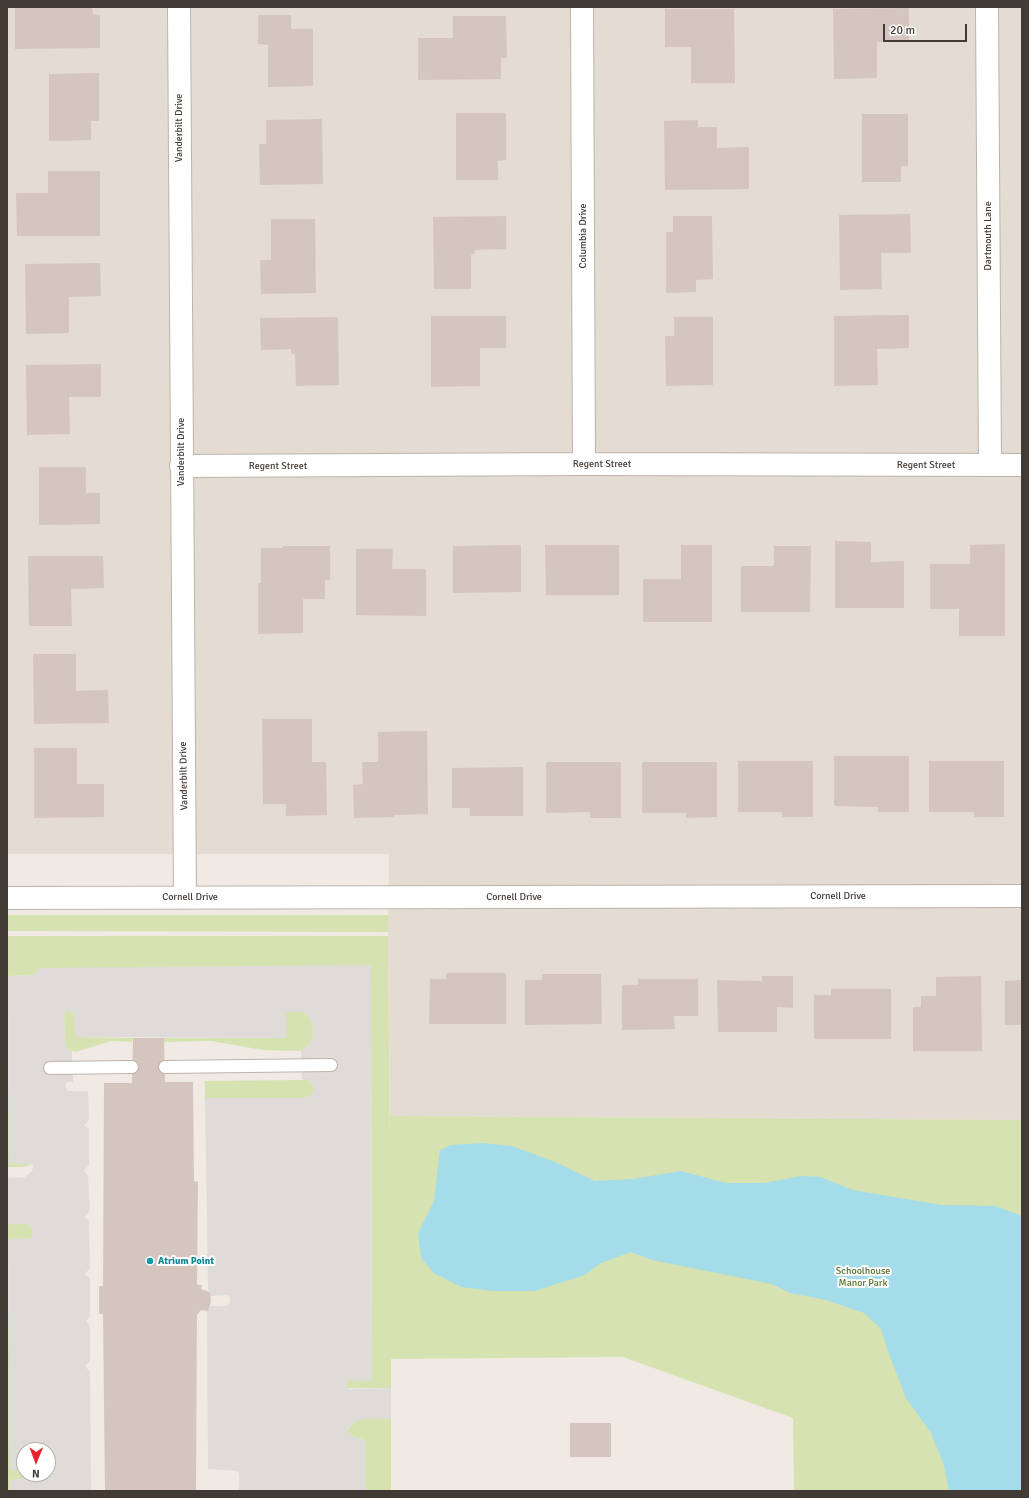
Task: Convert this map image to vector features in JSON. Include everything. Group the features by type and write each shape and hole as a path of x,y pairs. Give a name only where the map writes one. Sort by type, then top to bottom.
{"street":[{"name":"Vanderbilt Drive","path":"178,7 185,897"},
{"name":"Columbia Drive","path":"582,7 584,464"},
{"name":"Dartmouth Lane","path":"987,7 990,465"},
{"name":"Regent Street","path":"181,466 584,464 1022,466"},
{"name":"Cornell Drive","path":"7,898 1022,896"}],"lane":[{"path":"165,1067 331,1065"},
{"path":"50,1068 132,1067"}],"shaded area":[{"path":"7,7 1022,7 1022,1120 390,1116 388,936 389,854 7,854"},
{"path":"371,965 372,1381 348,1381 346,1384 347,1388 351,1389 391,1388 391,1419 365,1419 357,1421 347,1430 349,1434 356,1438 365,1439 365,1491 239,1491 239,1474 237,1471 208,1469 207,1312 210,1306 226,1306 230,1303 230,1298 228,1295 210,1296 208,1289 205,1098 303,1098 310,1096 314,1092 314,1087 311,1082 302,1079 301,1051 310,1044 313,1038 314,1031 308,1016 304,1012 286,1012 286,1038 75,1037 74,1013 71,1011 66,1011 64,1015 65,1042 67,1049 72,1051 73,1082 67,1082 65,1085 68,1091 88,1091 89,1120 84,1125 89,1129 89,1165 84,1170 88,1176 90,1211 84,1217 89,1221 90,1269 84,1274 90,1278 90,1316 86,1321 90,1325 90,1361 85,1366 90,1372 91,1491 11,1491 10,1480 16,1479 16,1482 56,1482 56,1442 16,1442 16,1470 10,1470 8,1239 32,1238 33,1232 31,1226 26,1224 7,1224 7,1178 25,1177 32,1171 33,1167 32,1164 9,1163 8,976 33,975 39,968"}],"green space":[{"path":"7,915 389,915 388,932 7,931"},
{"name":"Schoolhouse Manor Park","path":"7,936 388,936 390,1154 390,1116 1022,1120 1022,1491 794,1491 793,1418 623,1357 391,1359 391,1388 347,1388 347,1381 372,1380 371,965 36,973 33,975 8,976 9,1163 32,1164 23,1167 7,1167"},
{"path":"66,1011 71,1011 74,1013 76,1037 133,1038 132,1042 111,1041 76,1052 67,1049 65,1042 64,1015"},
{"path":"286,1012 304,1012 312,1023 314,1031 313,1038 310,1044 301,1051 263,1050 211,1041 164,1042 164,1038 286,1038"},
{"path":"306,1080 311,1082 314,1087 314,1092 310,1096 303,1098 205,1098 205,1081"},
{"path":"7,1224 26,1224 31,1226 33,1232 32,1238 8,1239 10,1470 16,1470 16,1479 10,1480 11,1491 7,1491"},
{"path":"365,1419 391,1419 391,1491 365,1491 365,1439 356,1438 347,1431 351,1425 357,1421"}],"water":[{"path":"482,1143 512,1146 555,1162 595,1181 633,1179 681,1171 726,1183 764,1183 801,1176 820,1177 853,1190 942,1205 995,1206 1022,1216 1022,1491 949,1491 944,1465 931,1433 906,1398 881,1329 864,1313 826,1300 790,1293 772,1284 652,1260 631,1252 601,1263 585,1275 534,1291 494,1291 461,1287 434,1273 421,1258 418,1233 434,1201 440,1150 452,1145"}],"building":[{"path":"15,7 92,7 93,14 100,15 100,48 15,49"},
{"path":"909,8 909,41 877,42 877,78 834,79 833,9"},
{"path":"665,9 734,9 735,83 691,83 691,47 665,47"},
{"path":"258,15 291,15 291,29 313,29 313,86 268,87 268,45 258,44"},
{"path":"453,16 506,16 507,58 501,58 501,79 418,80 418,38 453,38"},
{"path":"99,73 99,121 91,121 91,140 49,141 49,74"},
{"path":"456,113 506,113 506,160 498,161 498,180 456,180"},
{"path":"862,114 908,114 908,166 901,166 901,182 862,182"},
{"path":"322,119 323,184 260,185 259,144 266,144 266,120"},
{"path":"698,120 698,127 717,127 717,148 749,147 749,189 665,190 664,121"},
{"path":"48,171 100,171 100,236 17,236 16,193 48,193"},
{"path":"910,214 911,253 881,253 882,289 840,290 839,215"},
{"path":"506,216 506,249 475,250 474,254 471,255 471,289 434,289 433,217"},
{"path":"673,216 712,216 713,279 696,280 696,292 666,293 666,232 673,232"},
{"path":"271,219 315,219 316,293 261,294 260,260 271,260"},
{"path":"100,263 101,296 69,297 69,333 26,334 25,264"},
{"path":"909,315 909,348 877,349 878,385 834,386 834,316"},
{"path":"431,316 506,316 506,348 480,348 480,386 431,387"},
{"path":"338,317 339,385 296,386 295,354 291,354 291,349 261,350 260,318"},
{"path":"674,317 713,317 713,385 666,386 665,336 674,336"},
{"path":"101,364 101,397 69,397 70,434 27,435 26,365"},
{"path":"39,467 86,467 86,493 100,493 100,524 39,525"},
{"path":"835,541 871,542 871,562 904,561 904,608 835,608"},
{"path":"1005,544 1005,636 959,636 959,609 930,609 930,564 970,564 970,545"},
{"path":"521,545 521,592 453,593 453,546"},
{"path":"545,545 619,545 619,595 546,595"},
{"path":"681,545 712,545 712,622 643,622 643,579 681,579"},
{"path":"283,546 330,546 330,580 325,580 325,599 303,599 303,633 258,634 258,583 261,583 261,548 283,548"},
{"path":"774,546 811,546 810,612 741,612 741,566 774,566"},
{"path":"356,549 393,549 392,569 426,569 426,616 356,615"},
{"path":"28,556 103,556 104,588 71,589 72,626 29,626"},
{"path":"33,654 76,654 76,691 108,690 109,723 34,724"},
{"path":"262,719 312,719 312,762 326,762 327,815 286,816 286,804 263,804"},
{"path":"427,731 428,814 354,818 353,785 363,784 362,762 378,762 378,732"},
{"path":"34,748 77,748 77,784 104,784 104,817 34,818"},
{"path":"834,756 909,756 909,812 878,812 878,807 834,806"},
{"path":"738,761 813,761 813,817 782,817 782,812 738,812"},
{"path":"929,761 1004,761 1004,817 974,817 974,812 929,812"},
{"path":"546,762 621,762 621,818 590,818 590,812 546,813"},
{"path":"642,762 717,762 717,817 686,818 686,813 642,813"},
{"path":"523,767 523,816 470,816 470,808 452,808 452,768"},
{"path":"446,973 506,973 506,1024 429,1024 430,979 446,979"},
{"path":"542,974 601,974 602,1024 525,1025 525,980 542,980"},
{"path":"762,976 793,976 793,1008 777,1007 777,1032 718,1032 717,980 762,981"},
{"path":"981,976 982,1051 913,1051 913,1007 921,1007 921,996 936,996 936,977"},
{"path":"638,979 698,979 698,1016 674,1016 675,1029 622,1030 622,985 638,985"},
{"path":"1022,980 1022,1025 1005,1025 1005,981"},
{"path":"831,989 891,989 891,1039 814,1039 814,995 831,995"},
{"name":"Atrium Point","path":"133,1038 164,1038 165,1082 193,1082 194,1181 198,1182 197,1285 202,1285 201,1289 210,1292 211,1302 208,1311 201,1310 197,1315 196,1491 105,1491 103,1314 99,1314 99,1286 103,1286 104,1083 132,1083"},
{"path":"570,1423 611,1423 611,1457 570,1457"}],"place":[{"name":"Atrium Point","path":"150,1261"}]}
